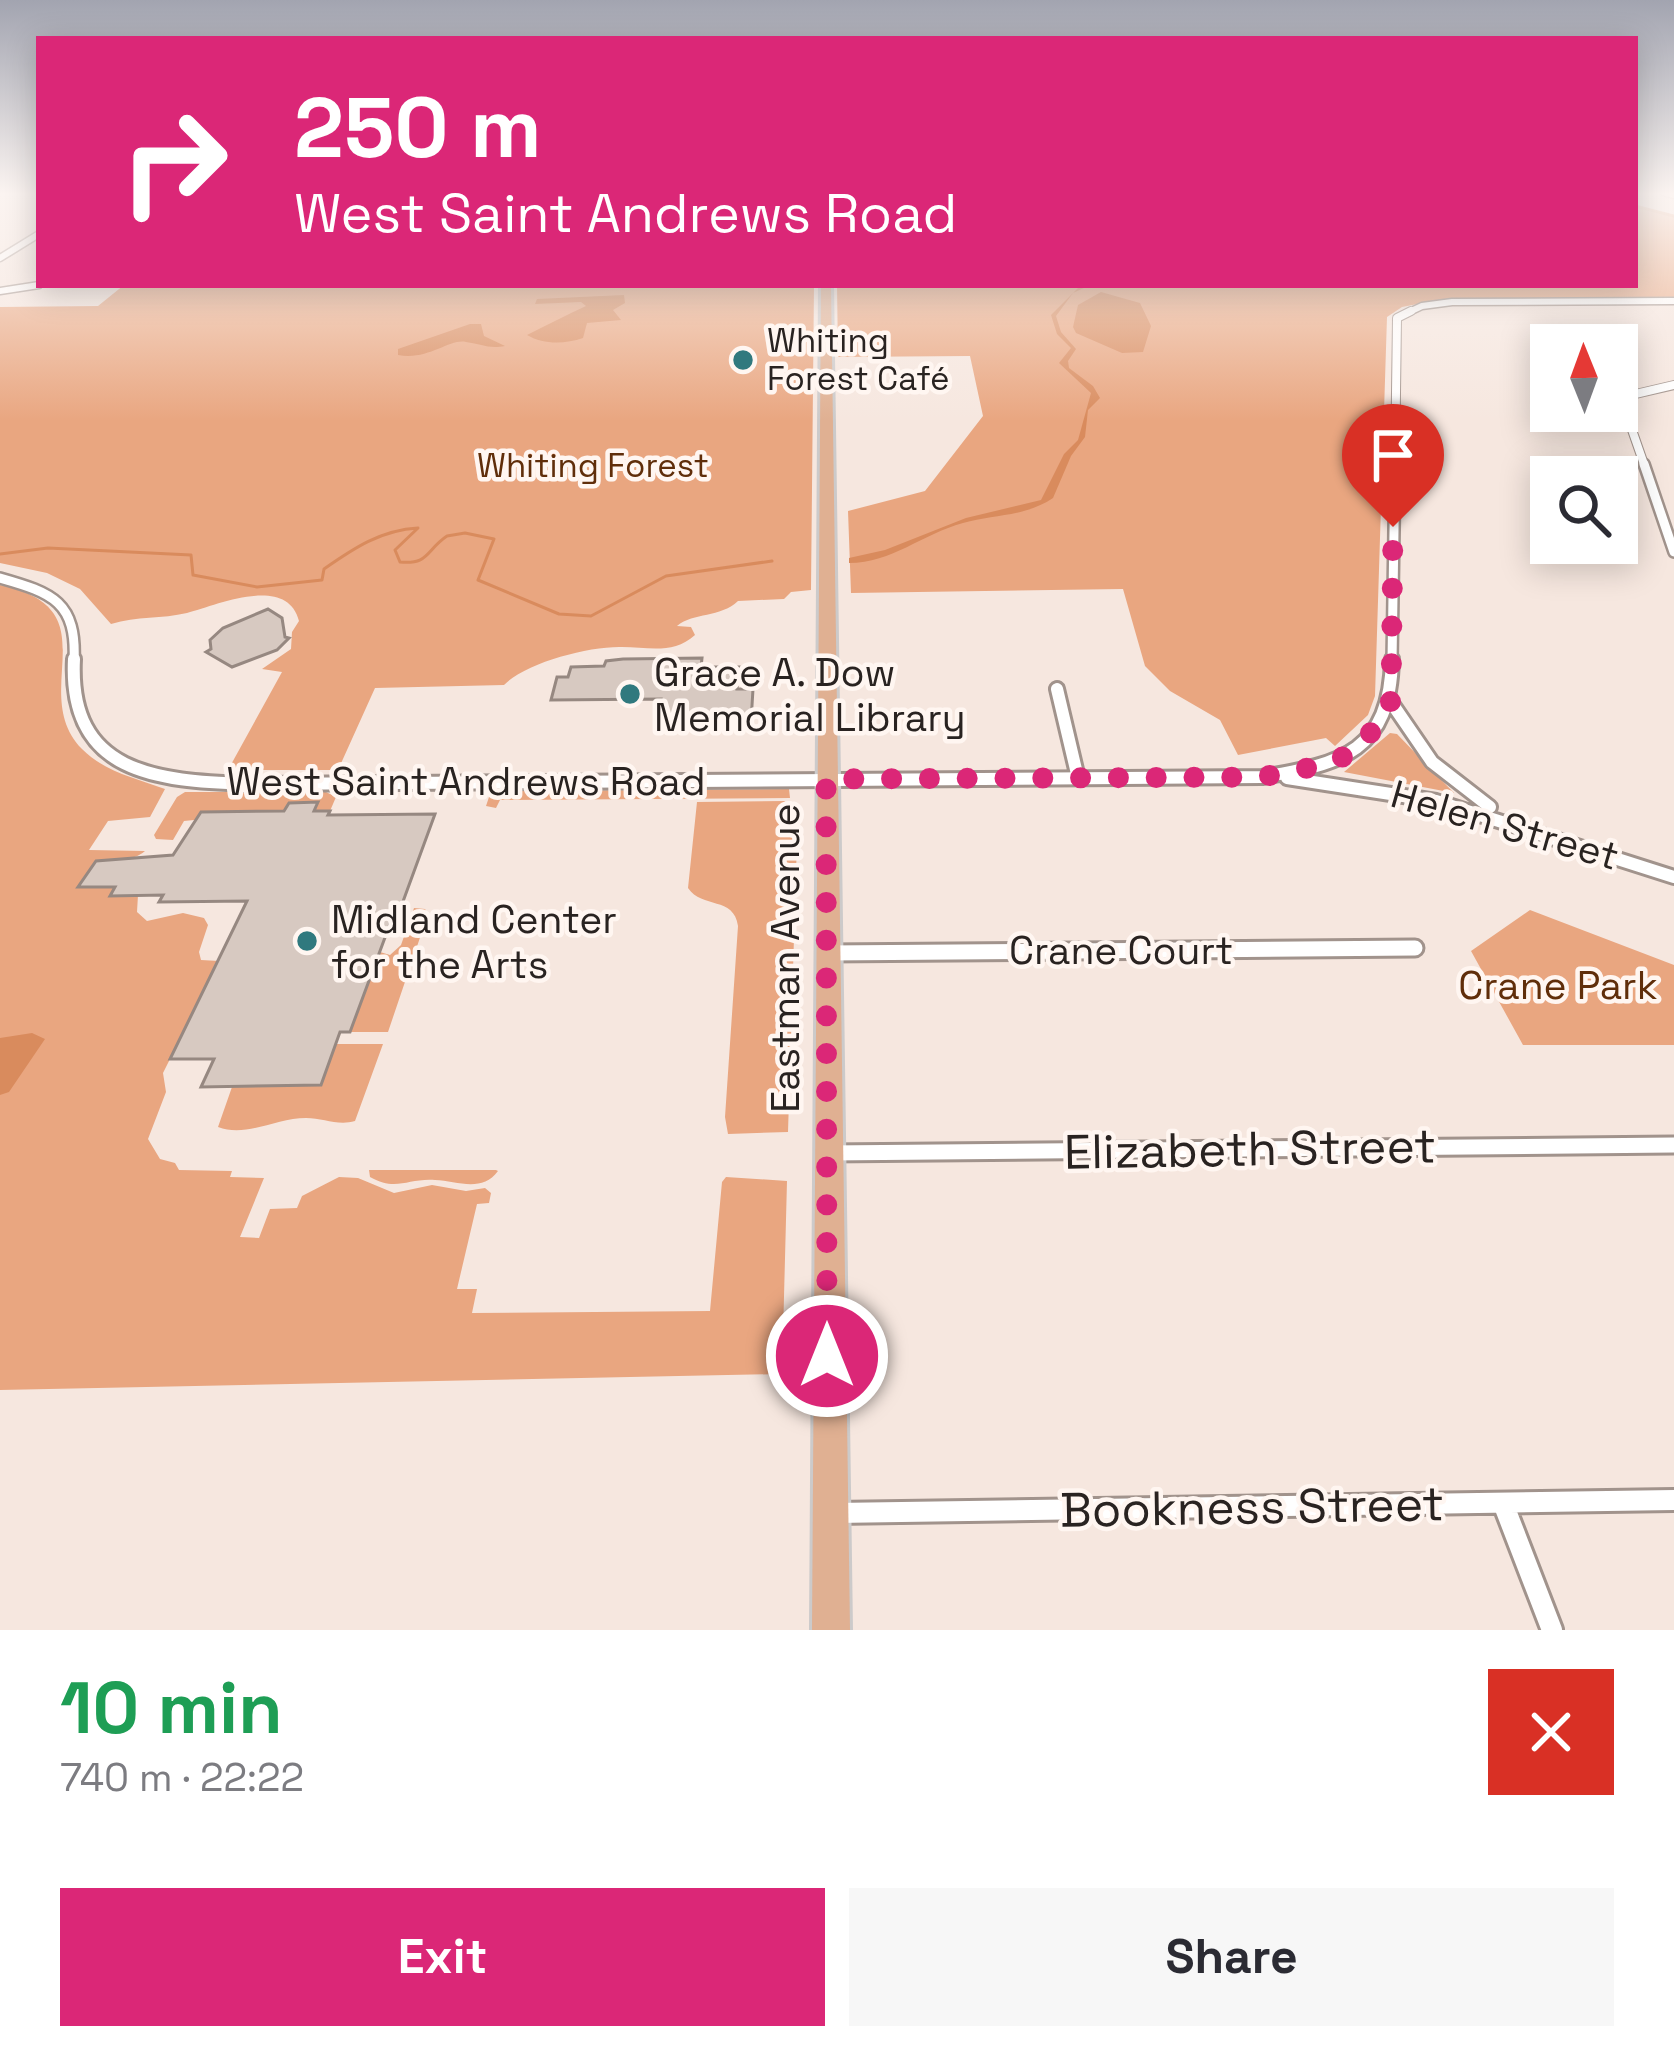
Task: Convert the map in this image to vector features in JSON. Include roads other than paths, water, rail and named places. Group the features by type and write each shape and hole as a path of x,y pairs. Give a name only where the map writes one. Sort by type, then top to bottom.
{"main road":[{"name":"Eastman Avenue","path":"826,288 831,1630"}],"street":[{"path":"0,291 36,285"},
{"path":"1577,301 1586,308"},
{"path":"1513,820 1465,791 1425,756 1403,728 1391,700 1395,322 1401,314 1452,302 1674,304"},
{"path":"1416,309 1674,304"},
{"path":"1674,385 1637,391 1624,407 1674,552"},
{"name":"West Saint Andrews Road","path":"0,578 28,585 63,606 75,626 80,721 98,745 150,774 181,781 1262,777 1328,764 1353,752 1376,732 1391,700"},
{"path":"1057,689 1078,778"},
{"name":"Helen Street","path":"1262,777 1387,788 1513,820 1674,877"},
{"name":"Crane Court","path":"827,953 1415,948"},
{"name":"Elizabeth Street","path":"827,1153 1674,1144"},
{"name":"Bookness Street","path":"830,1513 1674,1500"},
{"path":"1503,1502 1552,1630"}],"waterway":[{"path":"0,554 48,548 191,555 193,575 257,587 322,580 324,569 357,547 392,532 418,528 395,550 400,562 422,559 447,536 465,533 494,539 478,580 559,614 591,616 666,576 772,561"}],"place":[{"name":"Whiting Forest Café","path":"743,360"},
{"name":"Grace A. Dow Memorial Library","path":"630,694"},
{"name":"Midland Center for the Arts","path":"307,941"}],"park label":[{"name":"Whiting Forest","path":"593,466"},
{"name":"Crane Park","path":"1558,985"}]}
